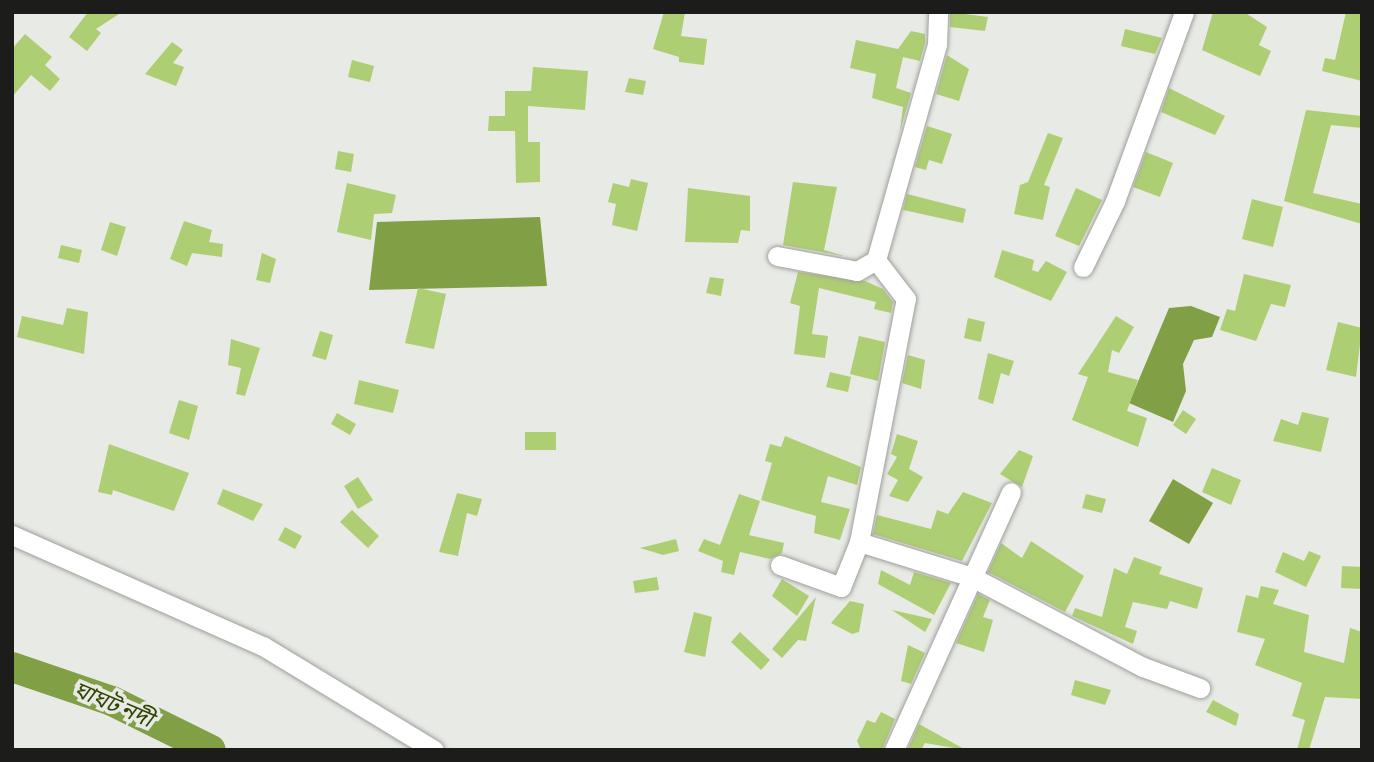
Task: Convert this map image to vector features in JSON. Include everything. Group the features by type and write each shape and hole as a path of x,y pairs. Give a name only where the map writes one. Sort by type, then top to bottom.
{"street":[{"path":"777,256 857,271 876,260 937,45 938,12"},
{"path":"1083,267 1115,201 1184,12"},
{"path":"780,565 841,587 859,542 905,299 876,260"},
{"path":"894,750 1011,492"},
{"path":"12,535 263,646 434,750"},
{"path":"859,542 972,577 1143,667 1200,688"}],"shaded area":[{"path":"540,217 547,286 369,290 377,222"},
{"path":"1191,306 1220,317 1212,337 1194,340 1183,364 1186,391 1173,422 1129,403 1169,308"},
{"path":"1173,479 1213,503 1189,544 1149,521"}],"building":[{"path":"88,12 122,12 96,29 101,33 87,51 69,37"},
{"path":"664,12 685,12 681,36 707,39 704,65 679,62 679,57 653,49"},
{"path":"950,12 988,17 985,31 950,27"},
{"path":"1213,12 1244,12 1267,27 1259,45 1271,51 1260,76 1202,50"},
{"path":"1346,12 1362,12 1362,81 1322,71 1325,58 1335,60"},
{"path":"1125,29 1162,38 1155,54 1121,46"},
{"path":"911,31 925,34 925,43 920,61 903,57 896,88 911,93 900,131 903,107 872,98 876,74 850,68 856,40 898,49"},
{"path":"25,34 52,57 45,65 60,79 50,91 31,75 12,97 12,49"},
{"path":"172,42 183,50 173,63 184,67 176,86 145,74"},
{"path":"947,55 969,69 959,101 936,94"},
{"path":"352,60 374,66 370,82 348,77"},
{"path":"533,67 588,71 585,110 528,106 528,142 540,142 540,182 516,183 515,131 488,131 489,116 505,116 505,91 531,91"},
{"path":"629,78 646,81 643,95 625,92"},
{"path":"1169,88 1225,116 1215,135 1161,112"},
{"path":"1306,110 1362,116 1362,128 1331,125 1313,193 1362,204 1362,224 1284,201"},
{"path":"927,126 952,134 942,164 929,160 926,170 915,167"},
{"path":"1048,133 1063,138 1044,185 1050,187 1043,220 1014,214 1020,185 1028,182"},
{"path":"338,151 354,154 351,172 335,169"},
{"path":"1146,152 1173,163 1160,197 1133,187"},
{"path":"631,179 648,183 637,231 612,225 616,204 608,202 613,183 629,187"},
{"path":"793,182 837,187 824,250 844,256 783,245"},
{"path":"347,183 396,195 392,213 374,214 371,240 337,232"},
{"path":"688,188 750,196 750,231 741,230 738,243 685,242"},
{"path":"1076,188 1102,200 1079,246 1055,236"},
{"path":"907,194 966,209 963,223 903,210"},
{"path":"1252,199 1283,207 1273,247 1242,239"},
{"path":"184,221 212,230 209,242 223,244 222,257 192,253 187,266 170,259"},
{"path":"110,222 126,227 117,256 101,250"},
{"path":"61,245 82,250 79,263 58,258"},
{"path":"1002,250 1034,260 1032,270 1038,272 1046,261 1067,272 1051,301 994,277"},
{"path":"262,253 276,259 270,283 256,280"},
{"path":"798,272 865,281 883,289 893,302 891,313 874,309 876,302 819,288 812,334 828,336 825,358 794,354 800,306 790,303"},
{"path":"1244,274 1291,285 1285,307 1271,304 1256,341 1220,330 1227,309 1235,311"},
{"path":"710,277 724,279 721,296 706,293"},
{"path":"418,288 446,294 434,349 405,343"},
{"path":"67,308 88,312 84,354 17,337 22,316 63,325"},
{"path":"1116,316 1134,327 1119,353 1112,350 1108,372 1138,380 1127,411 1147,418 1138,447 1072,420 1088,377 1078,374"},
{"path":"968,318 985,322 981,342 964,338"},
{"path":"1338,322 1362,328 1356,377 1326,370"},
{"path":"320,331 333,335 326,360 312,356"},
{"path":"859,336 885,342 878,381 850,374"},
{"path":"231,339 260,348 245,396 236,394 241,368 228,365"},
{"path":"988,353 1014,361 1009,376 1001,373 993,404 978,399"},
{"path":"908,355 925,360 921,389 902,383"},
{"path":"830,372 851,377 848,392 826,387"},
{"path":"359,380 399,390 393,413 354,404"},
{"path":"179,400 198,406 189,440 169,433"},
{"path":"1183,410 1196,419 1186,434 1173,425"},
{"path":"1302,412 1329,418 1321,452 1273,441 1281,419 1298,425"},
{"path":"337,413 356,424 350,435 331,424"},
{"path":"525,432 556,432 556,450 525,450"},
{"path":"897,434 918,441 909,469 923,477 908,502 889,496 898,480 887,474 897,457 891,454"},
{"path":"785,436 861,467 857,485 828,476 821,502 850,509 840,540 814,533 816,516 761,500 772,463 765,461 770,444 781,447"},
{"path":"109,444 189,473 174,511 113,490 112,495 98,492"},
{"path":"1019,450 1033,456 1022,487 1000,474"},
{"path":"1212,468 1241,480 1231,505 1202,492"},
{"path":"358,477 373,500 358,509 344,486"},
{"path":"223,489 263,504 253,521 217,504"},
{"path":"963,492 992,503 962,561 873,534 877,515 931,529 937,510 948,514"},
{"path":"457,493 482,499 477,516 467,513 458,556 439,552"},
{"path":"739,494 760,501 749,535 784,543 782,553 770,559 740,552 734,575 721,572 723,561 698,551 704,539 720,545"},
{"path":"1086,494 1106,499 1102,513 1082,508"},
{"path":"352,510 379,536 368,548 340,522"},
{"path":"285,527 302,536 295,549 278,540"},
{"path":"676,539 679,551 663,555 640,548"},
{"path":"1031,541 1084,576 1065,612 988,572 1001,543 1022,558"},
{"path":"1309,551 1321,556 1306,587 1275,572 1283,552 1304,561"},
{"path":"1134,557 1162,567 1159,574 1203,588 1197,609 1170,601 1167,609 1133,602 1125,627 1137,631 1133,644 1072,616 1075,608 1102,617 1114,568 1127,574"},
{"path":"1342,566 1362,567 1362,589 1341,588"},
{"path":"881,570 910,585 914,572 951,583 934,615 878,584"},
{"path":"657,577 659,590 635,593 633,581"},
{"path":"782,579 809,596 797,616 772,596"},
{"path":"1261,586 1279,590 1273,604 1309,615 1304,652 1344,663 1350,628 1362,632 1362,699 1325,697 1309,750 1297,750 1305,720 1292,716 1302,683 1255,665 1265,639 1237,632 1246,595 1258,598"},
{"path":"978,594 990,600 983,617 993,620 984,652 956,643"},
{"path":"816,597 806,641 798,640 782,658 772,649"},
{"path":"850,601 864,604 859,632 852,634 831,623"},
{"path":"892,610 932,619 925,632"},
{"path":"694,612 712,617 705,657 684,652"},
{"path":"740,632 770,660 761,670 731,642"},
{"path":"908,645 925,653 911,684 901,681"},
{"path":"1075,680 1111,690 1105,705 1071,695"},
{"path":"1213,700 1239,714 1236,726 1206,712"},
{"path":"881,712 895,719 882,750 861,750 857,741 867,720 875,723"},
{"path":"919,724 966,750 925,743 921,750 908,749"}],"waterway":[{"name":"ঘাঘট নদী","path":"12,667 112,701 211,750"}]}
